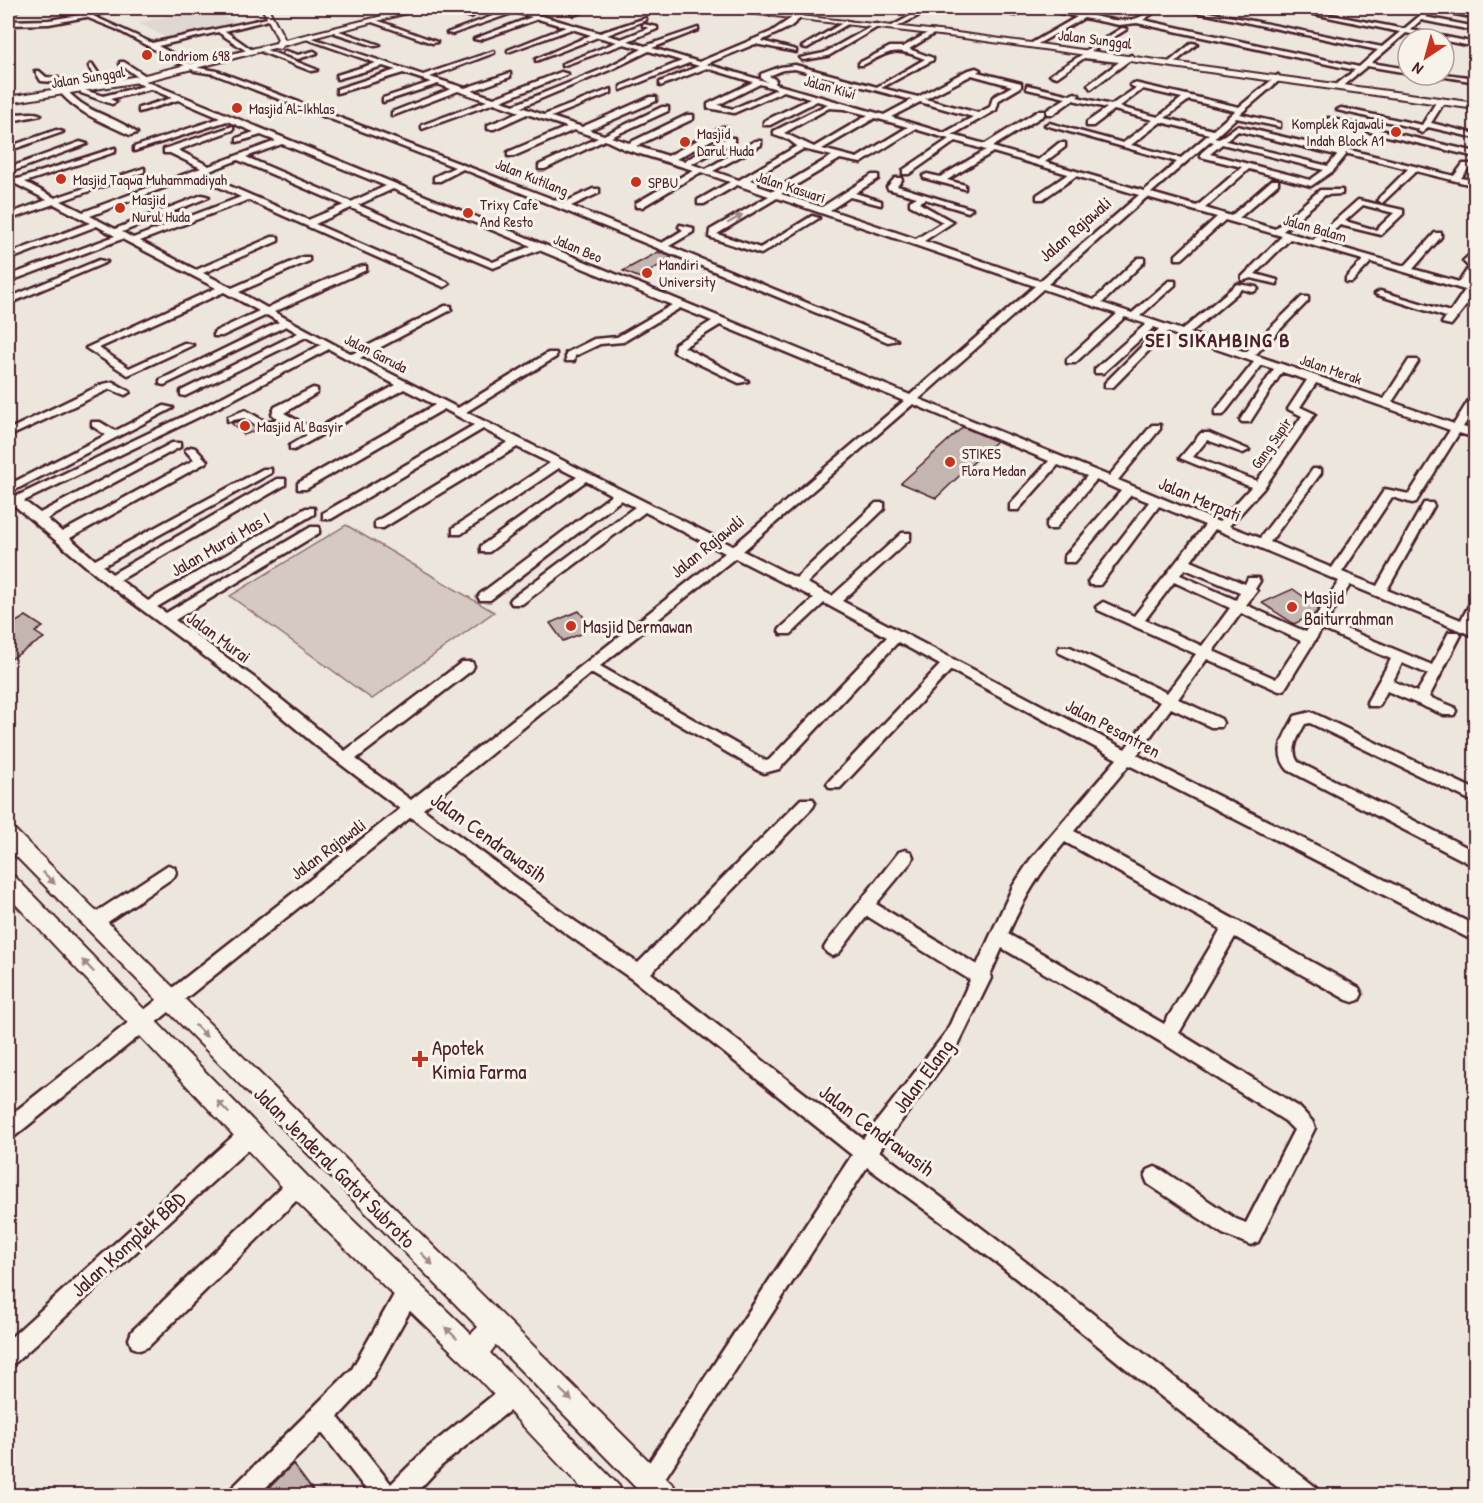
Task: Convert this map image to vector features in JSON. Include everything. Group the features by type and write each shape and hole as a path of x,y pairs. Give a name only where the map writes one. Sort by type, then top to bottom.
{"main road":[{"path":"265,8 285,40"},
{"path":"275,8 285,40"},
{"name":"Jalan Sunggal","path":"310,37 422,8"},
{"name":"Jalan Sunggal","path":"710,8 741,9 933,32 1476,106"},
{"name":"Jalan Sunggal","path":"202,68 285,40 337,32 377,20"},
{"path":"257,50 272,42 278,32"},
{"path":"285,40 310,37"},
{"name":"Jalan Sunggal","path":"61,93 142,82 202,68 257,50"},
{"name":"Jalan Sunggal","path":"8,102 123,82 142,82"},
{"name":"Jalan Jenderal Gatot Subroto","path":"8,836 657,1488"},
{"name":"Jalan Jenderal Gatot Subroto","path":"8,883 298,1185 472,1353 609,1496"},
{"path":"472,1353 495,1327"}],"street":[{"path":"8,10 20,8"},
{"name":"Jalan Kutilang","path":"69,8 173,57 463,166 892,340"},
{"path":"8,23 36,24 116,8"},
{"path":"150,8 178,8"},
{"path":"449,8 471,15"},
{"path":"574,13 589,8"},
{"path":"805,17 810,8 815,8"},
{"path":"663,84 805,17 815,8"},
{"path":"1013,15 1026,8"},
{"path":"1043,8 1123,24 1137,21 1158,8"},
{"path":"1032,45 1097,8"},
{"path":"1182,8 1382,49"},
{"path":"1288,8 1315,12"},
{"path":"1299,8 1396,28"},
{"path":"1417,8 1431,8 1476,16"},
{"path":"1408,27 1431,8"},
{"path":"450,33 511,9"},
{"name":"Jalan Kiwi","path":"511,9 538,17 554,18 573,27 873,115 893,117 913,127 951,135 1146,194"},
{"path":"893,27 922,12"},
{"path":"477,39 538,17"},
{"path":"148,46 270,18"},
{"path":"1419,18 1476,29"},
{"path":"377,20 434,42"},
{"path":"1137,21 1363,67 1396,70"},
{"path":"538,60 599,34 644,22 655,28 564,65"},
{"path":"805,47 848,22"},
{"path":"803,58 826,55 878,25"},
{"path":"510,51 573,27"},
{"path":"505,29 518,33"},
{"path":"512,108 610,68 647,48 696,29"},
{"path":"1086,52 1124,29"},
{"path":"220,31 257,50 313,70"},
{"path":"337,32 377,45"},
{"path":"904,49 933,32"},
{"path":"528,36 539,39"},
{"path":"1340,86 1396,36"},
{"name":"Jalan Kasuari","path":"310,37 491,101 1040,285"},
{"path":"285,40 295,57 314,53"},
{"path":"752,41 794,51"},
{"path":"1390,41 1396,42"},
{"path":"1456,41 1476,45"},
{"path":"744,44 772,54"},
{"path":"1171,63 1194,45"},
{"path":"861,64 892,48 904,49 932,58 880,86"},
{"path":"465,52 465,62"},
{"path":"423,77 492,52"},
{"path":"1054,75 1083,56 1128,59"},
{"path":"1092,87 1128,59"},
{"path":"624,88 689,61"},
{"name":"Jalan Beo","path":"122,63 142,82 178,98 910,400"},
{"path":"340,77 384,63"},
{"path":"893,117 928,102 984,65"},
{"path":"92,66 98,78 117,77 123,82"},
{"path":"951,135 770,81 764,76 782,68 795,67 979,116"},
{"path":"340,91 404,70"},
{"path":"37,72 44,79 55,80 61,93 82,108 133,133"},
{"path":"893,117 919,99 973,72 1018,85 996,99 993,108 951,135 906,171"},
{"path":"425,127 564,74"},
{"path":"395,114 507,75"},
{"path":"1456,77 1476,80"},
{"name":"Jalan Rajawali","path":"8,1129 734,552 1146,194 1182,160 1214,138 1226,123 1278,78"},
{"path":"1012,97 1042,80"},
{"path":"760,81 711,106 734,111 785,88"},
{"path":"103,98 142,82"},
{"path":"386,100 438,82"},
{"path":"1090,124 1137,86 1238,112 1277,125"},
{"path":"1030,87 1158,120 1214,138 1330,169"},
{"path":"941,180 1083,89"},
{"path":"84,91 114,103"},
{"path":"543,118 608,91"},
{"path":"142,110 178,98"},
{"path":"767,123 817,98"},
{"path":"512,154 653,99"},
{"path":"1124,146 1186,99"},
{"path":"1413,140 1427,125 1441,101"},
{"path":"301,105 316,102"},
{"path":"913,127 858,161 802,146 792,138 777,133 830,106 873,115 913,127 923,132"},
{"path":"542,167 606,139 665,109"},
{"path":"1341,110 1476,136"},
{"path":"490,127 526,112"},
{"path":"8,115 16,118 37,115"},
{"path":"816,149 873,115"},
{"path":"627,147 690,117"},
{"path":"137,149 227,118"},
{"path":"1331,120 1476,154"},
{"path":"1226,123 1340,146 1361,155 1476,183"},
{"path":"148,146 161,152 171,150 241,124"},
{"path":"1049,125 1182,160"},
{"path":"1427,125 1476,129"},
{"path":"1236,128 1341,153 1330,169 1311,183 1204,155 1214,138 1236,128"},
{"path":"667,160 725,129"},
{"path":"8,149 59,132"},
{"path":"240,140 261,132"},
{"path":"8,189 12,179 49,157 83,145 74,139"},
{"path":"683,165 731,140"},
{"path":"81,216 282,141"},
{"path":"639,205 758,143"},
{"path":"802,146 743,180 779,197 815,219 761,251 720,238 779,197 841,157"},
{"path":"1039,163 1062,146"},
{"path":"1361,155 1368,148"},
{"path":"12,179 112,150"},
{"path":"171,150 207,168"},
{"path":"49,157 65,164"},
{"path":"238,157 493,265 537,247"},
{"path":"437,179 463,166"},
{"path":"1456,178 1466,166 1476,167"},
{"path":"1198,210 1247,167"},
{"path":"1382,200 1414,168"},
{"path":"8,218 141,170"},
{"path":"1041,197 1075,173"},
{"path":"196,174 444,284"},
{"path":"927,176 962,187"},
{"path":"822,211 875,177"},
{"name":"Jalan Garuda","path":"12,179 196,273 227,294 267,312 352,358 734,552"},
{"path":"898,180 891,187 968,209"},
{"path":"701,202 736,182"},
{"path":"1179,257 1275,182"},
{"path":"307,224 392,187"},
{"path":"860,187 879,192"},
{"path":"564,206 596,191"},
{"path":"1276,233 1323,192 1339,192"},
{"path":"849,194 878,203"},
{"name":"Jalan Balam","path":"1146,194 1276,233 1367,255 1469,289"},
{"path":"123,236 205,197"},
{"path":"8,279 123,236 248,197"},
{"path":"917,242 949,222 925,212 924,207 913,203 923,197"},
{"path":"1314,243 1362,201 1400,213 1378,233 1339,222"},
{"path":"939,218 957,206"},
{"path":"1379,241 1404,215"},
{"path":"8,256 97,223"},
{"path":"663,246 690,230 683,227"},
{"path":"1407,270 1438,235"},
{"path":"1274,282 1247,277 1288,236"},
{"path":"196,273 275,239"},
{"path":"1380,294 1449,320 1469,289 1474,266 1468,261 1476,252"},
{"path":"1349,280 1367,255"},
{"path":"188,345 128,372 91,348 227,294 306,259"},
{"path":"1095,304 1141,260"},
{"path":"8,301 102,262"},
{"path":"218,334 363,268"},
{"path":"267,312 316,288 339,272"},
{"path":"1071,361 1172,283"},
{"name":"Jalan Merak","path":"1040,285 1476,435"},
{"path":"1183,334 1240,286 1253,289"},
{"path":"1248,356 1305,298"},
{"path":"570,359 570,355 595,342 619,340 679,306"},
{"path":"352,358 448,308"},
{"path":"164,381 286,322"},
{"path":"718,322 679,346 678,350 743,381"},
{"path":"1099,371 1152,324"},
{"path":"1109,385 1165,328"},
{"path":"185,393 305,333"},
{"path":"9,496 205,410 328,345"},
{"path":"460,411 552,355"},
{"path":"1219,413 1260,361"},
{"path":"1386,404 1413,362"},
{"path":"1246,420 1280,368"},
{"name":"Gang Supir","path":"1137,621 1183,563 1258,486 1309,414 1293,409 1313,379"},
{"path":"294,447 405,384"},
{"path":"8,434 73,408 110,385 124,392"},
{"path":"313,391 279,409 278,414 315,435"},
{"path":"1103,607 1280,686 1320,623 1340,578 1389,492 1412,499 1476,397"},
{"name":"Jalan Merpati","path":"910,400 1095,474 1216,528 1262,544 1340,578 1380,592 1465,632"},
{"path":"302,486 445,404"},
{"path":"9,496 114,435 168,408"},
{"path":"232,419 245,413 264,426 286,420"},
{"path":"96,424 114,435"},
{"path":"327,516 484,424"},
{"path":"1111,481 1156,427"},
{"path":"1243,450 1204,435 1186,458 1258,486"},
{"path":"379,525 518,441"},
{"path":"39,518 176,445"},
{"path":"62,537 199,463 201,459 191,450"},
{"path":"1014,507 1057,459"},
{"path":"457,531 558,463"},
{"path":"94,566 267,471"},
{"path":"1262,544 1317,471"},
{"path":"1051,526 1095,474"},
{"path":"485,549 584,477"},
{"path":"111,580 281,482"},
{"path":"1070,559 1130,489"},
{"path":"485,597 620,495"},
{"name":"Jalan Murai","path":"9,496 39,518 111,580 251,683 410,809"},
{"path":"1095,582 1157,500"},
{"path":"798,584 880,506"},
{"path":"1380,592 1428,506"},
{"path":"517,601 643,507"},
{"name":"Jalan Murai Mas I","path":"147,607 310,511"},
{"path":"165,620 315,530"},
{"path":"786,631 906,536"},
{"name":"Jalan Pesantren","path":"734,552 1127,758 1476,935"},
{"name":"Jalan Elang","path":"657,1488 865,1153 954,1037 1019,891 1062,832 1127,758 1239,606 1251,586 1183,563"},
{"path":"1172,576 1309,639"},
{"path":"1420,699 1465,632 1476,605"},
{"path":"1320,623 1436,672"},
{"path":"589,666 759,764 769,767 774,765 896,636"},
{"path":"1065,650 1216,723"},
{"path":"1374,702 1399,657"},
{"path":"835,784 948,665"},
{"path":"345,759 467,666"},
{"path":"1384,684 1449,711"},
{"path":"1476,797 1311,717 1300,720 1286,748 1287,757 1293,766 1476,860"},
{"path":"639,974 807,803"},
{"name":"Jalan Cendrawasih","path":"410,809 570,927 639,974 865,1153 1004,1256 1148,1372 1309,1496"},
{"path":"1062,832 1353,994"},
{"path":"833,948 905,857"},
{"path":"93,923 168,872"},
{"path":"865,906 982,978"},
{"path":"1167,1035 1231,928"},
{"path":"999,937 1167,1035 1292,1113 1304,1123 1305,1131 1251,1235 1230,1227 1155,1177"},
{"name":"Jalan Komplek BBD","path":"8,1354 249,1134"},
{"path":"140,1339 298,1185"},
{"path":"240,1496 360,1377 408,1292"},
{"path":"396,1496 434,1458 511,1395"},
{"path":"323,1416 386,1496"}],"shaded area":[{"path":"202,8 236,22 166,38 139,23"},
{"path":"346,525 494,612 372,699 230,596"}],"building":[{"path":"658,252 672,257 640,278 623,271"},
{"name":"Masjid Al Basyir","path":"244,420 260,429 244,435 231,423"},
{"name":"STIKES Flora Medan","path":"963,427 996,441 936,498 901,483"},
{"name":"Masjid Baiturrahman","path":"1293,589 1319,608 1315,614 1294,624 1262,603"},
{"name":"Masjid Dermawan","path":"579,611 593,629 563,641 550,623"},
{"path":"26,616 43,627 35,632 44,638 8,661 8,627"},
{"path":"293,1464 317,1496 261,1496"}],"waterway":[{"path":"99,11 110,8"}],"place":[{"name":"Londriom 698","path":"147,55"},
{"name":"Masjid Al-Ikhlas","path":"237,108"},
{"name":"Komplek Rajawali Indah Block A1","path":"1396,132"},
{"name":"Masjid Darul Huda","path":"685,142"},
{"name":"Masjid Taqwa Muhammadiyah","path":"61,179"},
{"name":"SPBU","path":"636,182"},
{"name":"Masjid Nurul Huda","path":"120,208"},
{"name":"Trixy Cafe And Resto","path":"468,213"},
{"name":"Mandiri University","path":"647,273"},
{"name":"Masjid Al Basyir","path":"245,426"},
{"name":"STIKES Flora Medan","path":"950,462"},
{"name":"Masjid Baiturrahman","path":"1292,607"},
{"name":"Masjid Dermawan","path":"571,626"},
{"name":"Apotek Kimia Farma","path":"420,1059"}],"district":[{"name":"SEI SIKAMBING B","path":"1218,339"}]}
